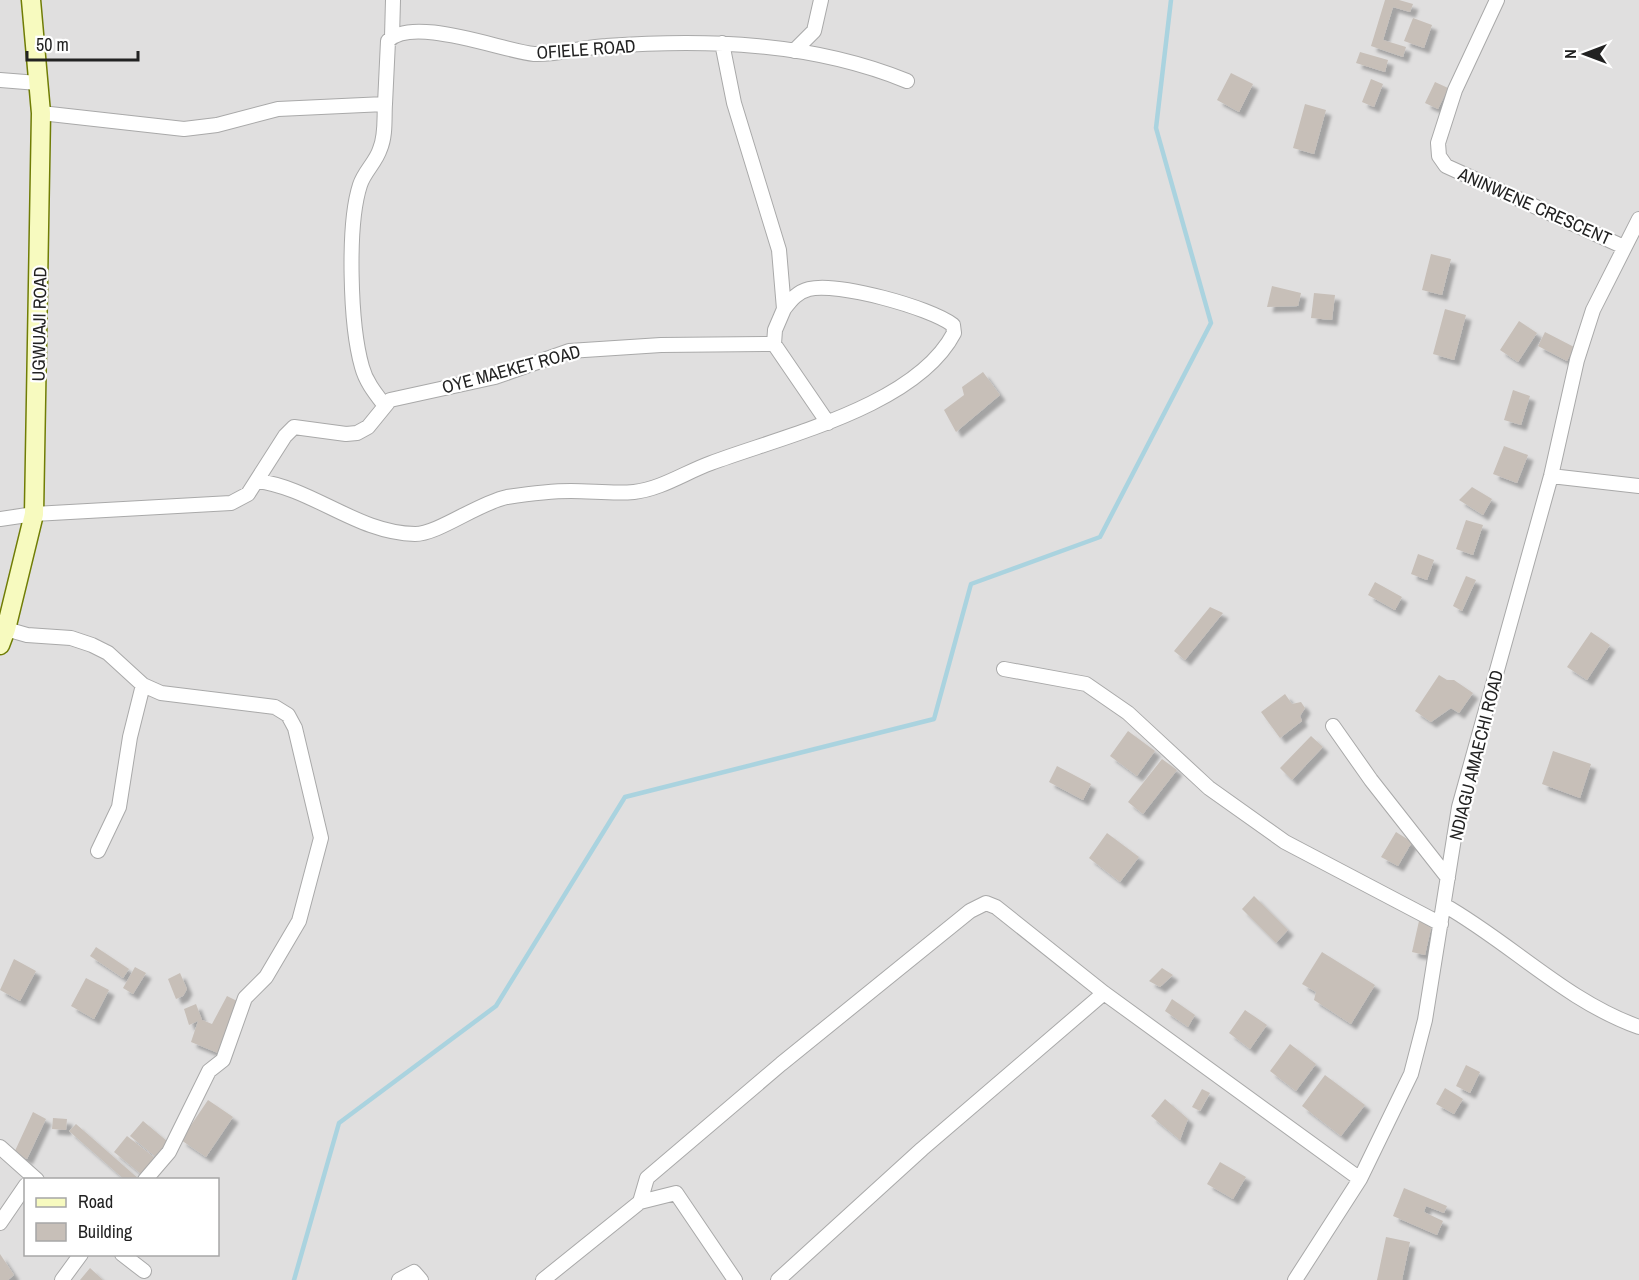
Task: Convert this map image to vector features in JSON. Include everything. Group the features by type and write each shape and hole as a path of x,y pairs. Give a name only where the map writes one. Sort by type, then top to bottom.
{"main road":[{"name":"UGWUAJI ROAD","path":"3,637 34,514 41,113 31,0"}],"street":[{"path":"384,406 369,385 355,336 352,253 360,183 383,141 387,49 392,37 393,0"},
{"path":"795,51 814,31 821,0"},
{"name":"ANINWENE CRESCENT","path":"1497,0 1455,90 1438,142 1439,156 1446,166 1624,247"},
{"name":"OFIELE ROAD","path":"392,37 408,33 453,35 532,54 606,46 678,42 722,43 831,56 876,68 907,81"},
{"path":"722,43 734,103 778,250 784,309"},
{"path":"0,80 38,83"},
{"path":"41,113 184,129 217,125 278,110 386,104"},
{"name":"NDIAGU AMAECHI ROAD","path":"1295,1280 1360,1179 1411,1074 1425,1020 1460,807 1551,476 1577,360 1593,310 1639,219"},
{"path":"257,481 281,484 357,522 422,534 487,503 507,498 567,491 633,492 648,489 710,464 828,423 874,403 929,365 951,339 955,329 947,320 914,305 825,288 801,292 784,309 775,330 774,344 828,423"},
{"name":"OYE MAEKET ROAD","path":"0,519 34,514 212,506 231,503 248,494 289,430 294,427 346,434 357,433 368,428 390,400 495,377 581,349 721,343 774,344"},
{"path":"1551,476 1639,486"},
{"path":"3,637 27,635 71,638 108,653 143,686 161,693 260,704 283,710 295,728 321,838 299,921 266,977 245,998 223,1060 209,1071 169,1152 146,1178"},
{"path":"1004,669 1086,684 1128,713 1209,788 1285,842 1441,924"},
{"path":"98,850 121,799 130,737 143,686"},
{"path":"1333,726 1371,780 1448,878"},
{"path":"640,1202 647,1178 925,947 970,911 986,903 996,907 1104,993 1360,1179"},
{"path":"1444,905 1476,923 1544,975 1594,1006 1639,1027"},
{"path":"777,1280 922,1149 1104,993"},
{"path":"0,1147 29,1178"},
{"path":"0,1223 24,1190"},
{"path":"543,1280 640,1202 676,1193 735,1280"},
{"path":"62,1280 80,1256"},
{"path":"125,1256 144,1271"},
{"path":"399,1280 414,1272 421,1280"}],"shaded area":[{"path":"0,0 1639,0 1639,1280 0,1280"}],"building":[{"path":"1385,0 1399,0 1413,4 1410,12 1393,7 1383,40 1406,47 1403,57 1371,46"},
{"path":"1413,18 1432,25 1424,48 1404,41"},
{"path":"1360,52 1388,60 1385,72 1356,63"},
{"path":"1231,73 1253,84 1239,112 1217,100"},
{"path":"1371,79 1383,84 1374,107 1362,102"},
{"path":"1435,82 1448,88 1438,109 1425,103"},
{"path":"1305,104 1326,110 1314,154 1293,148"},
{"path":"1431,254 1451,259 1442,295 1422,290"},
{"path":"1272,286 1301,293 1298,306 1267,307"},
{"path":"1314,293 1335,295 1332,320 1311,318"},
{"path":"1445,309 1466,315 1454,360 1433,354"},
{"path":"1519,321 1537,333 1518,362 1500,350"},
{"path":"1545,332 1574,347 1567,361 1538,346"},
{"path":"983,372 1000,395 956,432 944,410 964,395 962,387"},
{"path":"1513,390 1530,396 1521,425 1504,420"},
{"path":"1504,446 1528,455 1517,483 1493,474"},
{"path":"1472,487 1492,499 1483,515 1459,500"},
{"path":"1466,520 1483,525 1473,555 1456,549"},
{"path":"1418,554 1434,560 1427,580 1411,574"},
{"path":"1466,576 1476,580 1462,611 1453,606"},
{"path":"1375,582 1402,597 1395,610 1368,595"},
{"path":"1210,607 1223,613 1185,660 1174,651"},
{"path":"1591,632 1610,645 1587,680 1567,667"},
{"path":"1439,675 1447,680 1454,680 1473,693 1459,713 1451,708 1431,722 1415,711"},
{"path":"1285,694 1292,704 1301,702 1305,708 1300,716 1302,721 1280,738 1261,712"},
{"path":"1128,731 1155,751 1137,776 1110,756"},
{"path":"1311,736 1323,747 1292,780 1280,768"},
{"path":"1553,751 1591,764 1580,798 1542,784"},
{"path":"1162,759 1177,770 1143,814 1128,802"},
{"path":"1057,766 1091,784 1083,800 1049,782"},
{"path":"1396,832 1412,842 1398,866 1381,857"},
{"path":"1107,833 1139,857 1120,882 1089,858"},
{"path":"1254,896 1288,930 1276,943 1242,909"},
{"path":"1419,921 1432,924 1425,955 1412,952"},
{"path":"96,947 129,969 123,978 90,956"},
{"path":"1322,952 1375,985 1351,1024 1314,1000 1316,992 1302,984"},
{"path":"14,959 36,971 20,1001 0,990"},
{"path":"135,967 146,973 133,994 123,988"},
{"path":"1162,968 1173,975 1160,987 1149,981"},
{"path":"180,973 187,989 183,996 176,999 168,979"},
{"path":"86,978 109,990 94,1019 71,1006"},
{"path":"227,996 239,1002 218,1053 191,1042 198,1021 189,1025 184,1009 196,1004 202,1020 212,1024"},
{"path":"1172,999 1195,1015 1188,1027 1165,1011"},
{"path":"1245,1010 1267,1025 1250,1049 1229,1033"},
{"path":"1290,1044 1316,1064 1296,1091 1270,1071"},
{"path":"1466,1065 1480,1072 1470,1093 1456,1086"},
{"path":"1325,1075 1365,1105 1341,1136 1302,1106"},
{"path":"1445,1088 1463,1099 1454,1114 1436,1104"},
{"path":"1202,1089 1210,1093 1200,1111 1192,1107"},
{"path":"1165,1099 1188,1119 1180,1140 1151,1116"},
{"path":"208,1100 233,1117 206,1157 181,1140"},
{"path":"33,1112 46,1119 27,1159 14,1153"},
{"path":"53,1118 67,1119 66,1130 52,1129"},
{"path":"143,1121 168,1142 156,1157 130,1136"},
{"path":"76,1124 138,1178 123,1178 69,1131"},
{"path":"127,1136 155,1158 141,1174 114,1152"},
{"path":"1220,1162 1246,1177 1233,1199 1207,1184"},
{"path":"1404,1188 1447,1206 1444,1213 1426,1206 1424,1212 1443,1221 1437,1235 1393,1216"},
{"path":"1386,1237 1410,1242 1402,1280 1377,1280"},
{"path":"0,1254 14,1275 8,1280 0,1280"},
{"path":"90,1268 103,1280 80,1280"}],"waterway":[{"path":"294,1280 339,1123 496,1006 625,797 934,719 971,584 1100,537 1211,323 1156,128 1171,0"}]}
